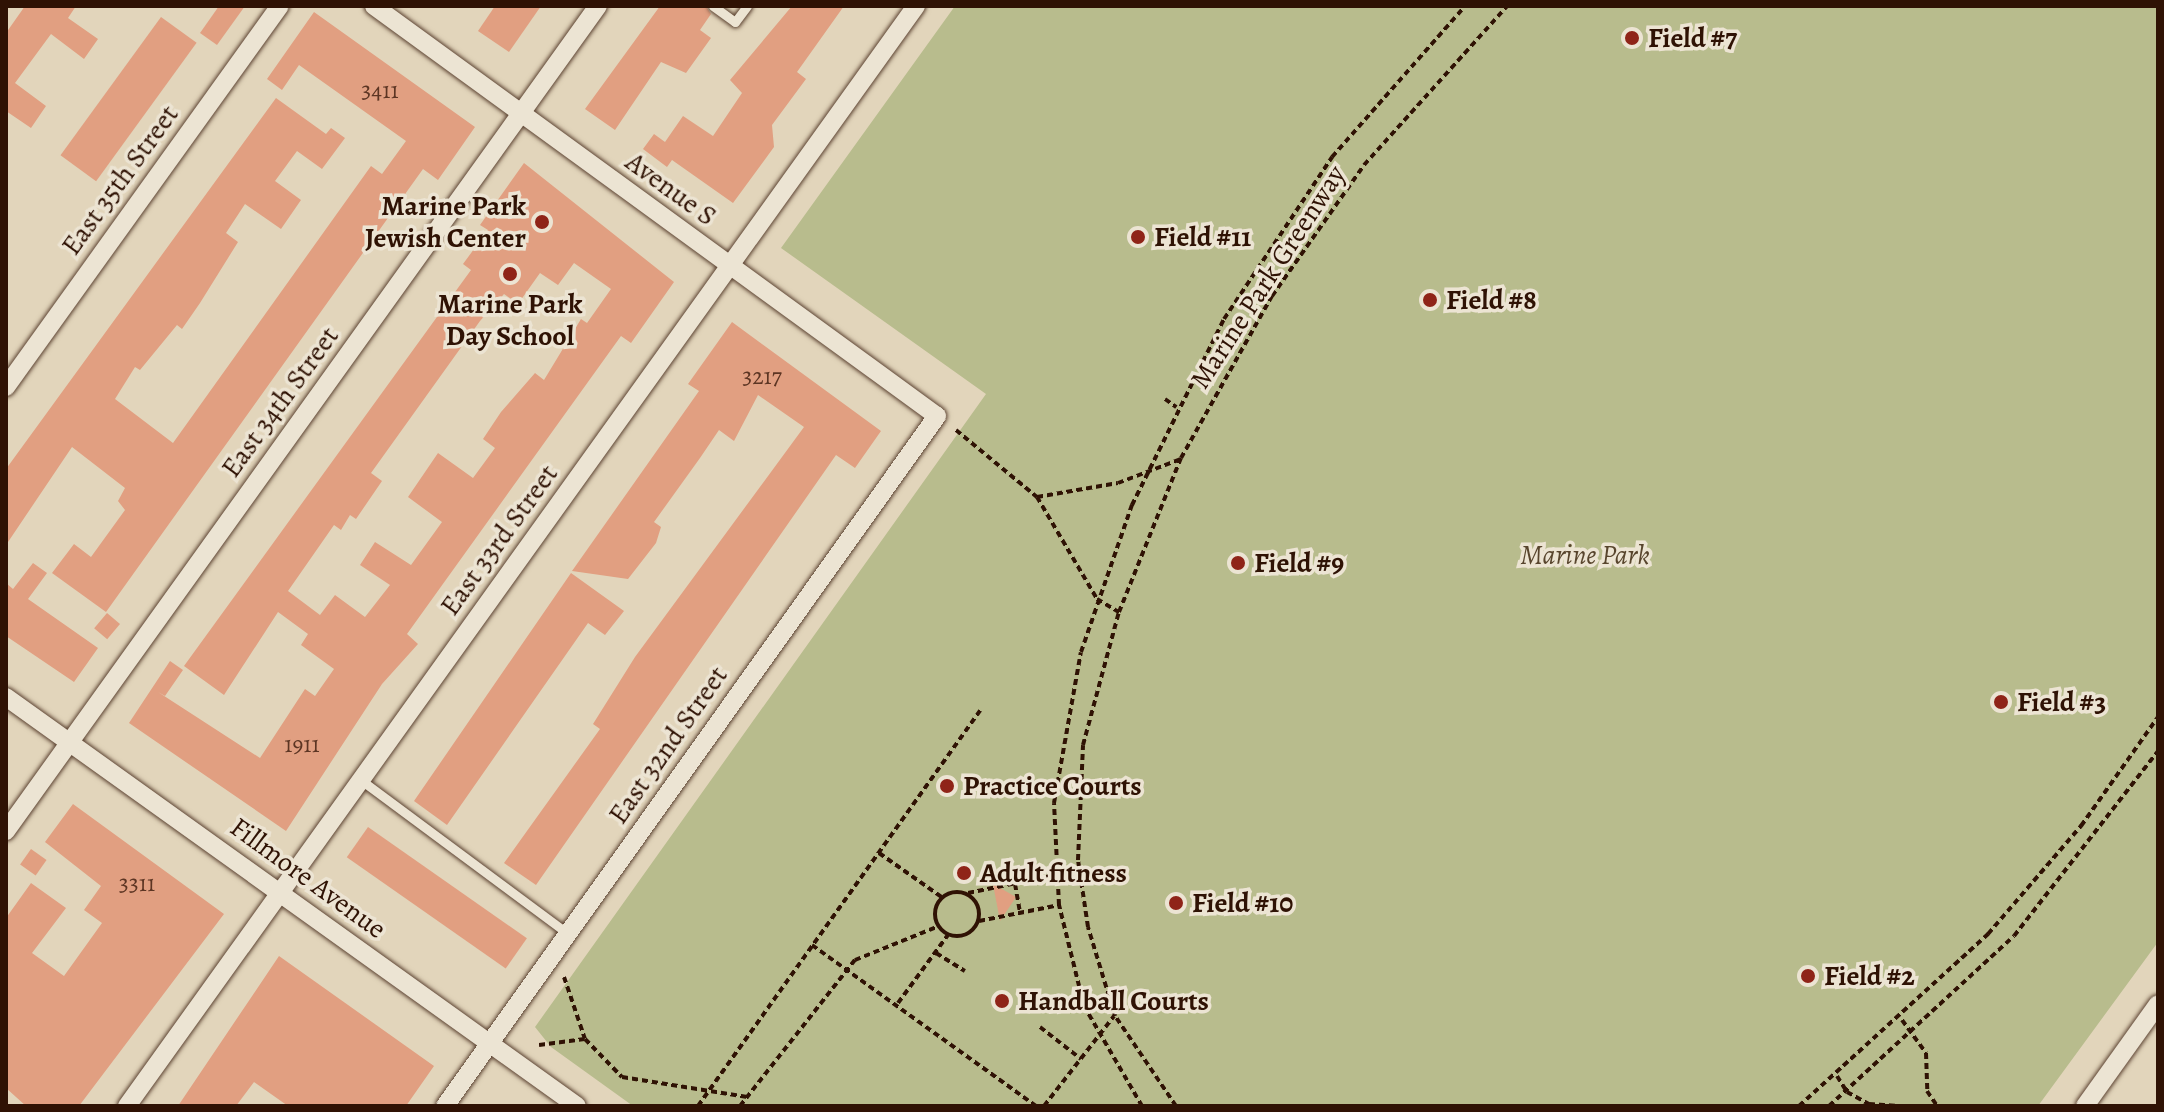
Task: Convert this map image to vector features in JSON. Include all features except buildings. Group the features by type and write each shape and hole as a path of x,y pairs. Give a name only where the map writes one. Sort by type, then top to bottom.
{"street":[{"name":"East 35th Street","path":"6,387 280,6"},
{"name":"Avenue S","path":"374,6 937,416"},
{"name":"East 34th Street","path":"6,831 598,6"},
{"name":"East 33rd Street","path":"127,1106 916,6"},
{"name":"East 32nd Street","path":"445,1106 937,416"},
{"name":"Fillmore Avenue","path":"6,697 577,1106"},
{"path":"2085,1106 2158,1004"}],"lane":[{"path":"713,6 735,22 747,6"},
{"path":"361,780 568,934"}],"path":[{"name":"Marine Park Greenway","path":"1142,1106 1098,1039 1059,905 1055,875 1063,728 1097,599 1147,471 1176,407 1246,284 1332,157 1465,6"},
{"name":"Marine Park Greenway","path":"1176,1106 1115,1016 1088,927 1078,823 1083,745 1119,612 1181,458 1302,250 1400,122 1507,6"},
{"path":"1165,399 1176,407"},
{"path":"956,430 1037,497 1097,599 1119,612"},
{"path":"1037,497 1147,471 1181,458"},
{"path":"698,1106 980,710"},
{"path":"1799,1106 1902,1020 2031,886 2158,717"},
{"path":"1829,1106 1913,1035 2046,899 2158,751"},
{"path":"879,853 943,898 1055,875"},
{"path":"1015,883 1020,913"},
{"path":"965,893 976,902 979,921"},
{"path":"939,926 943,898"},
{"path":"948,935 969,933 979,921 1059,905"},
{"path":"939,926 948,935"},
{"path":"740,1106 846,969 885,942 939,926"},
{"path":"898,1003 948,935"},
{"path":"812,945 898,1003 1036,1106"},
{"path":"936,953 965,971"},
{"path":"564,977 585,1039 634,1082 747,1097"},
{"path":"1044,1106 1115,1016"},
{"path":"1902,1020 1926,1053 1927,1091 1937,1106"},
{"path":"1040,1027 1081,1059"},
{"path":"539,1045 585,1039"},
{"path":"1837,1076 1847,1092 1899,1106"},
{"path":"959,1106 976,1106"}],"green space":[{"name":"Marine Park","path":"955,6 2158,6 2158,942 2038,1106 633,1106 551,1047 535,1027 986,394 781,248"}],"place":[{"name":"Field #7","path":"1632,38"},
{"name":"Marine Park Jewish Center","path":"542,222"},
{"name":"Field #11","path":"1138,237"},
{"name":"Marine Park Day School","path":"510,274"},
{"name":"Field #8","path":"1430,300"},
{"name":"Field #9","path":"1238,563"},
{"name":"Field #3","path":"2001,702"},
{"name":"Practice Courts","path":"947,786"},
{"name":"Adult fitness","path":"964,873"},
{"name":"Field #10","path":"1176,903"},
{"name":"Field #2","path":"1808,976"},
{"name":"Handball Courts","path":"1002,1001"}]}
